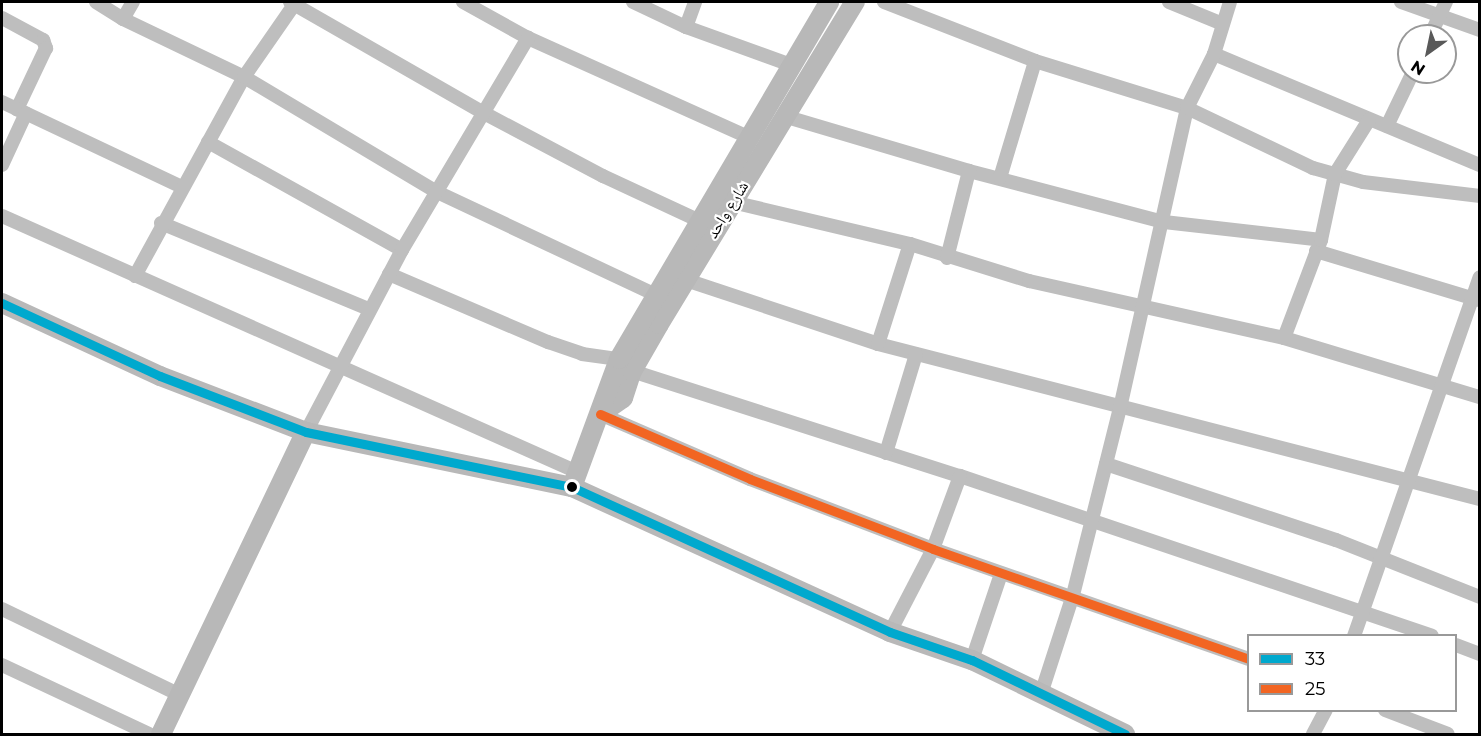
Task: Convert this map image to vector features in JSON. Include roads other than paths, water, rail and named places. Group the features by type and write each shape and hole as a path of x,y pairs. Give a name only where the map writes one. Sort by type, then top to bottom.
{"street":[{"path":"96,2 123,19 244,77 437,192 657,295"},
{"path":"123,19 133,2"},
{"path":"135,276 161,224 244,77 294,2 482,112 603,176 700,221"},
{"path":"463,2 528,39 748,137"},
{"path":"633,2 686,27 791,65"},
{"path":"686,27 695,2"},
{"name":"شارع واحد","path":"573,479 600,414 623,398 626,365 657,295 829,2"},
{"name":"شارع واحد","path":"626,365 686,280 855,2"},
{"path":"884,2 1035,61 1187,108 1313,168 1402,188 1479,196"},
{"path":"1168,2 1223,24"},
{"path":"1041,694 1074,595 1090,521 1120,408 1141,309 1164,222 1187,108 1214,54 1230,2"},
{"path":"1401,2 1479,30"},
{"path":"1436,24 1446,2"},
{"path":"2,18 43,40 46,48 2,165"},
{"path":"162,735 306,432 369,309 482,112 528,39"},
{"path":"1214,54 1479,165"},
{"path":"1000,178 1035,61"},
{"path":"1387,126 1407,84"},
{"path":"2,102 182,187"},
{"path":"787,117 969,171 1164,222 1318,245 1475,299"},
{"path":"1284,338 1318,245 1335,174 1369,120"},
{"path":"208,142 402,250"},
{"path":"947,258 969,171"},
{"path":"732,202 910,244 947,258 1141,309 1284,338 1439,383 1479,397"},
{"path":"2,216 339,367 891,632 972,660 1125,735"},
{"path":"161,224 369,309"},
{"path":"878,344 910,244"},
{"path":"389,274 548,342 582,354 626,365 1426,634"},
{"path":"1355,634 1409,478 1439,383 1475,299 1479,277"},
{"path":"686,280 878,344 1120,408 1409,478 1479,499"},
{"path":"2,303 160,376 306,432 573,479"},
{"path":"886,453 916,354"},
{"path":"600,414 750,479 933,549 1074,595 1247,659"},
{"path":"1106,464 1176,484 1382,558 1479,597"},
{"path":"891,632 933,549 960,476"},
{"path":"972,660 1001,573"},
{"path":"2,609 180,694"},
{"path":"1457,646 1479,654"},
{"path":"2,665 149,735"},
{"path":"1313,735 1325,712"},
{"path":"1388,712 1448,735"}]}
